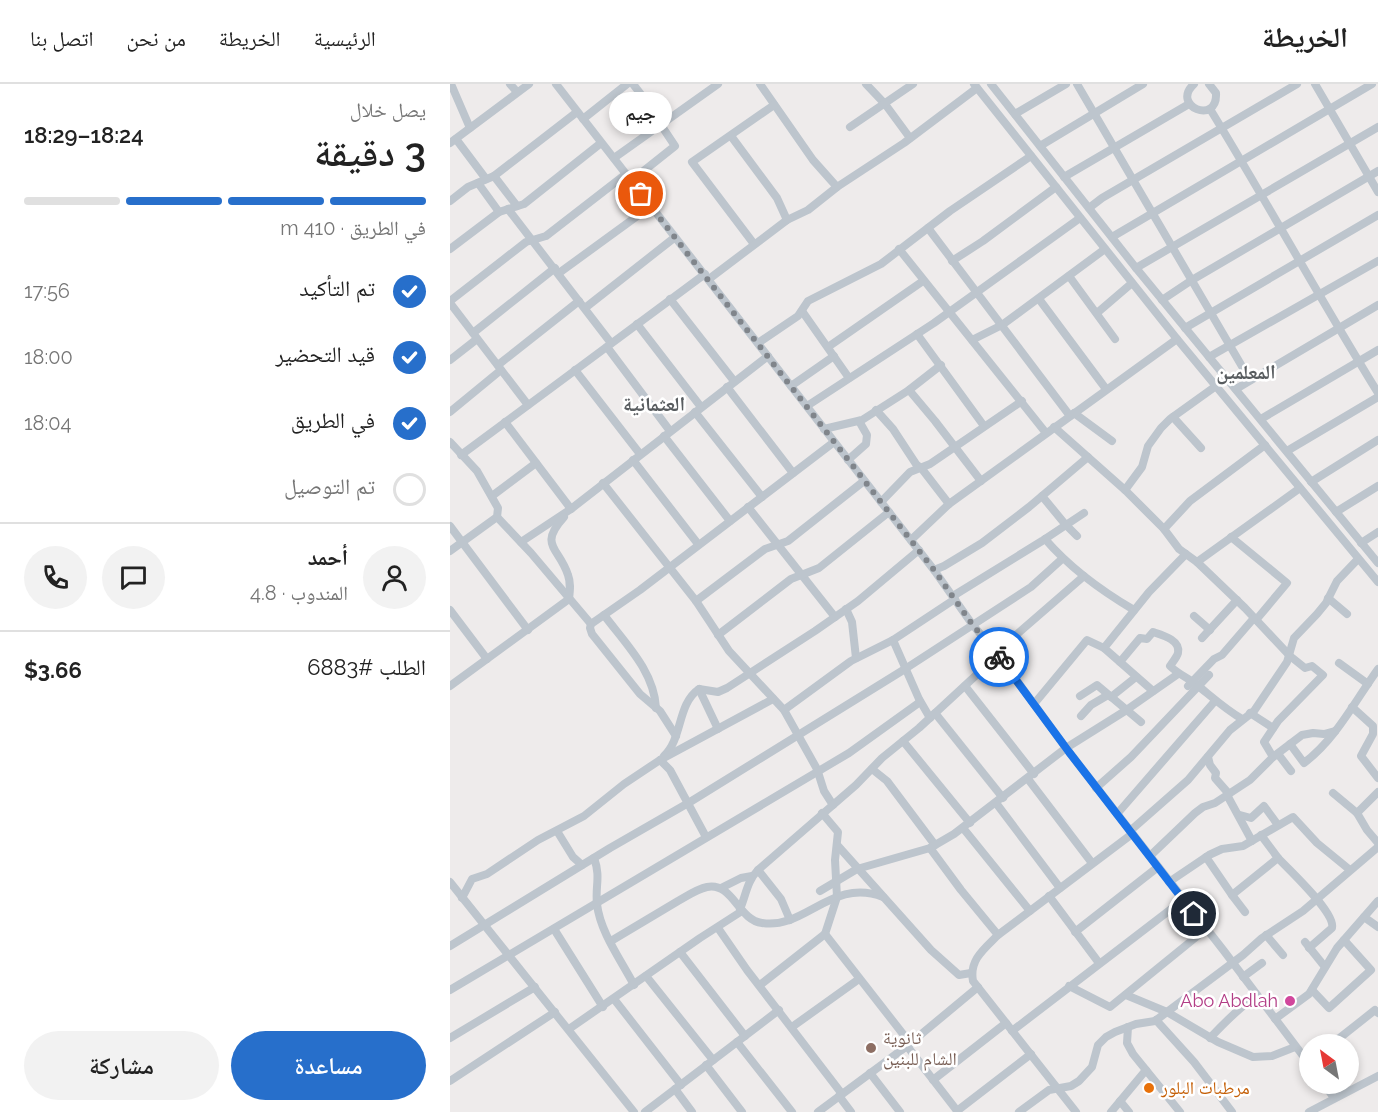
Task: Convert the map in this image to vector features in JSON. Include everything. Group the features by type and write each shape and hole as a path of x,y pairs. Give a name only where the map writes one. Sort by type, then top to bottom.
{"street":[{"path":"451,84 470,128"},
{"path":"510,84 517,92"},
{"path":"529,84 453,141 513,207 534,240 585,308 667,433 730,521"},
{"path":"556,84 919,550 1096,788 1299,1051"},
{"path":"450,201 627,84"},
{"path":"528,405 451,305 526,242 546,236 675,146 633,84"},
{"path":"614,158 718,84"},
{"path":"760,84 813,160 837,187"},
{"path":"866,84 885,104 910,138"},
{"path":"850,127 913,84"},
{"path":"991,84 1136,268 1378,563"},
{"path":"1015,114 1066,84"},
{"path":"1077,84 1250,380"},
{"path":"1040,146 1143,84"},
{"path":"1194,84 1188,93 1190,104 1201,111 1210,109"},
{"path":"1089,208 1297,84"},
{"path":"1315,84 1378,192"},
{"path":"1112,237 1372,84"},
{"path":"461,455 670,299 787,220 807,210 910,138 975,86 1177,339 1378,582"},
{"path":"1210,109 1216,97 1215,86"},
{"path":"1064,177 1190,104"},
{"path":"754,244 692,162 774,105"},
{"path":"1210,109 1282,228 1299,262 1378,395 1287,451"},
{"path":"1136,268 1378,127"},
{"path":"731,136 777,198 787,220"},
{"path":"450,249 499,212 524,204 602,143"},
{"path":"758,343 802,311 808,301 825,290 881,264 1031,156"},
{"path":"1162,300 1378,171"},
{"path":"486,179 499,212"},
{"path":"952,261 983,242 1056,187"},
{"path":"450,360 475,336 557,271 651,206"},
{"path":"1185,328 1378,215"},
{"path":"807,406 977,293 1080,218"},
{"path":"928,228 1021,353 1072,415 1112,441"},
{"path":"585,308 674,238"},
{"path":"899,249 1046,433"},
{"path":"972,340 1002,326 1105,249"},
{"path":"1118,265 1128,258"},
{"path":"1209,357 1378,261"},
{"path":"1069,276 1115,339"},
{"path":"828,347 923,281"},
{"path":"1096,313 1132,283"},
{"path":"670,299 734,381"},
{"path":"1039,299 1106,389"},
{"path":"450,412 579,301"},
{"path":"1236,389 1378,305"},
{"path":"802,311 849,378"},
{"path":"637,324 762,497"},
{"path":"917,334 984,426"},
{"path":"911,540 949,504 1177,339"},
{"path":"1261,419 1378,350"},
{"path":"521,542 571,509 768,356"},
{"path":"791,386 834,356"},
{"path":"824,429 859,421 909,390 941,365"},
{"path":"575,370 640,454"},
{"path":"1125,490 1142,467 1148,446 1153,438 1173,417 1216,386"},
{"path":"727,387 793,473"},
{"path":"909,390 981,480"},
{"path":"881,502 910,472 922,469 1022,401"},
{"path":"876,410 949,504"},
{"path":"1173,417 1201,448"},
{"path":"848,460 866,444 867,435 859,421"},
{"path":"505,422 571,509"},
{"path":"1054,427 1125,490 1170,538 1237,600 1290,656 1305,668 1312,666 1323,675 1273,728 1264,742 1291,771"},
{"path":"1311,482 1378,441"},
{"path":"450,442 477,471 498,508 497,518 450,551"},
{"path":"591,624 834,442"},
{"path":"1164,529 1190,501 1265,445"},
{"path":"934,570 982,543 1088,457"},
{"path":"633,460 699,544"},
{"path":"492,496 536,463"},
{"path":"696,601 765,549 788,541 864,481"},
{"path":"603,483 696,601 742,666 784,710 833,805"},
{"path":"1336,512 1378,486"},
{"path":"1197,562 1300,488"},
{"path":"1042,496 1077,536"},
{"path":"748,507 835,617"},
{"path":"451,682 487,659 569,599 568,573 551,543 551,533 571,509"},
{"path":"718,635 790,579 819,568 889,512"},
{"path":"784,710 824,679 856,658 893,640 1084,513"},
{"path":"497,518 521,542 591,624 592,634 640,694 656,708 676,736"},
{"path":"450,526 528,630"},
{"path":"1339,535 1348,527"},
{"path":"1361,543 1378,532"},
{"path":"1190,683 1214,659 1222,655 1287,583 1231,537"},
{"path":"1045,539 1062,559 1090,582 1134,610"},
{"path":"660,760 668,752 676,736 691,695 699,689 718,692 750,672 835,617 919,550"},
{"path":"1104,648 1134,610 1186,554"},
{"path":"450,946 582,865 688,804 905,669 1031,587 1062,559"},
{"path":"1076,1112 973,981 971,973 973,964 980,953 998,935 1131,833 1188,780 1230,730 1254,711 1290,656 1294,638 1317,614 1337,581 1358,559"},
{"path":"721,888 755,873 856,785 882,758 933,716 998,655 1009,641 1084,576"},
{"path":"1328,598 1347,614"},
{"path":"1202,638 1237,600"},
{"path":"846,609 852,622 856,658"},
{"path":"450,610 487,659"},
{"path":"604,615 649,677 655,692 656,708"},
{"path":"1194,616 1210,630"},
{"path":"1120,662 1140,638 1147,639 1153,632 1168,637 1178,647 1178,654 1170,666 1190,683 1199,687 1242,719"},
{"path":"893,640 920,702 999,801 1060,888"},
{"path":"1034,704 1087,640 1104,648 1153,691"},
{"path":"1339,663 1368,684"},
{"path":"1290,744 1304,763 1315,754 1335,731 1378,669"},
{"path":"820,891 857,869 933,846 999,801 1066,748 1178,674"},
{"path":"1096,788 1131,757 1209,675"},
{"path":"1081,716 1091,705 1109,696 1136,677"},
{"path":"1080,696 1097,685 1125,711 1132,713 1141,722"},
{"path":"964,686 1092,863"},
{"path":"699,689 718,729"},
{"path":"462,898 472,879 487,874 538,840 584,816 624,784 660,760 773,699"},
{"path":"1117,814 1215,701"},
{"path":"450,990 818,772 849,753 920,702"},
{"path":"1352,707 1372,726 1373,734 1361,756 1378,778"},
{"path":"1250,713 1273,728"},
{"path":"1150,856 1203,807 1215,803 1250,780 1302,735 1335,731"},
{"path":"903,741 1030,910"},
{"path":"1208,757 1216,773 1215,778 1228,794 1252,841"},
{"path":"660,760 670,770 706,837"},
{"path":"872,769 887,781 933,846 960,890 998,935"},
{"path":"1357,813 1378,792"},
{"path":"1019,1112 1057,1087 1071,1086 1079,1081 1092,1067 1098,1045 1106,1037 1128,1027 1156,1020 1266,935 1317,899 1378,845 1357,813 1333,794"},
{"path":"1240,815 1251,818 1264,806 1278,825"},
{"path":"760,985 825,934 837,897 835,860 838,832 822,813"},
{"path":"1169,882 1206,857 1222,849 1243,846 1293,817 1317,843 1350,870"},
{"path":"556,831 573,857 582,865"},
{"path":"1261,836 1278,858 1317,899 1334,925 1307,945 1326,968"},
{"path":"838,846 931,950 959,975 971,973"},
{"path":"1206,857 1245,912"},
{"path":"594,858 599,877 597,903 604,928 634,985"},
{"path":"1232,896 1278,858"},
{"path":"1075,932 1158,867"},
{"path":"569,1029 741,910 755,873"},
{"path":"755,873 781,899 790,920"},
{"path":"450,882 634,1112"},
{"path":"611,941 710,886 721,888 732,897 741,910 762,923 790,920 837,897 859,891 871,892 883,897"},
{"path":"1049,896 1099,963"},
{"path":"1012,1031 1183,900"},
{"path":"1275,1019 1312,990 1344,940 1378,901"},
{"path":"1364,917 1378,927"},
{"path":"718,927 841,1095 851,1112"},
{"path":"554,928 603,1006"},
{"path":"1069,986 1110,1007 1206,929"},
{"path":"825,934 958,1112 1031,1054"},
{"path":"1266,935 1283,955"},
{"path":"1344,940 1378,977"},
{"path":"680,952 745,1036"},
{"path":"1243,978 1263,963"},
{"path":"1312,990 1329,1008 1371,970"},
{"path":"646,976 742,1112"},
{"path":"792,1027 859,979"},
{"path":"450,1038 535,987"},
{"path":"819,1112 908,1045 978,987"},
{"path":"1126,995 1167,1012 1210,1038 1240,1052 1262,1058 1281,1054 1295,1047"},
{"path":"1210,1038 1234,1011 1257,995"},
{"path":"614,999 678,1087 692,1112"},
{"path":"645,1112 779,1010"},
{"path":"1345,1034 1375,1010 1378,1012"},
{"path":"450,1081 555,1012"},
{"path":"1156,1020 1194,1062 1232,1112"},
{"path":"933,1080 1006,1023"},
{"path":"1128,1027 1127,1043 1180,1112"},
{"path":"737,1042 792,1112"},
{"path":"1112,1112 1146,1070"},
{"path":"870,1073 900,1112"},
{"path":"1309,1112 1378,1076"},
{"path":"1331,1094 1334,1098"},
{"path":"1120,1101 1129,1112"}],"way so far":[{"path":"641,194 709,279 999,657"}],"place":[{"name":"جيم","path":"641,194"},
{"name":"Abo Abdlah","path":"1290,1001"},
{"name":"ثانوية الشام للبنين","path":"871,1048"},
{"name":"مرطبات البلور","path":"1149,1088"}],"district":[{"name":"المعلمين","path":"1246,372"},
{"name":"العثمانية","path":"654,404"}],"route":[{"path":"999,657 1194,914"}]}
